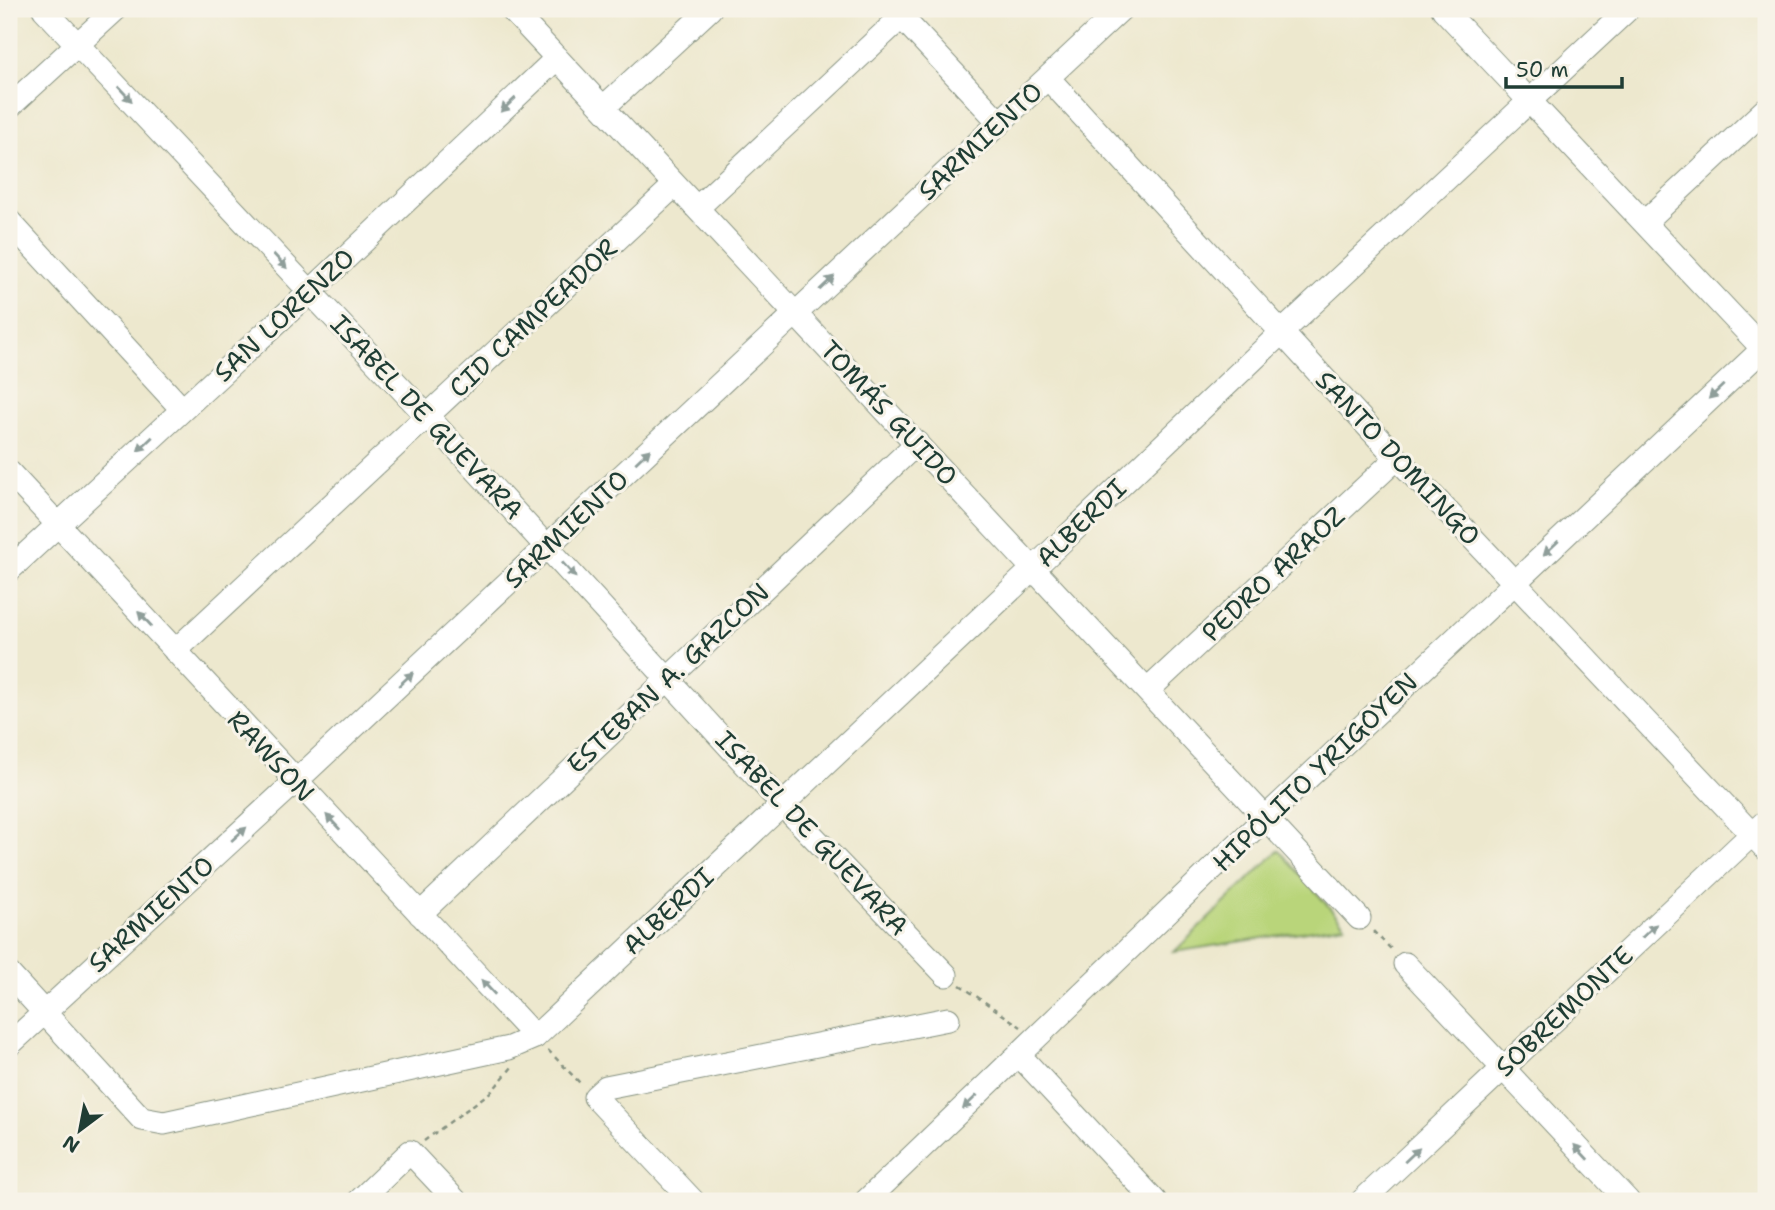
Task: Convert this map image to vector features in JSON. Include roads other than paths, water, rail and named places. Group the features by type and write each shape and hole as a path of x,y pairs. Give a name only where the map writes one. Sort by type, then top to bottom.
{"street":[{"name":"ISABEL DE GUEVARA","path":"44,9 548,546 782,803 946,975"},
{"path":"9,107 117,9"},
{"path":"604,107 710,9"},
{"name":"SARMIENTO","path":"9,1045 295,782 1121,9"},
{"path":"1443,9 1765,349"},
{"name":"ALBERDI","path":"535,1037 1628,9"},
{"name":"TOMÁS GUIDO","path":"514,10 1359,918"},
{"path":"697,208 902,11 1000,122"},
{"name":"SAN LORENZO","path":"9,570 310,292 557,58"},
{"name":"SANTO DOMINGO","path":"1048,79 1397,458 1761,835"},
{"path":"1645,222 1766,109"},
{"name":"CID CAMPEADOR","path":"175,651 676,185"},
{"path":"9,221 182,409"},
{"name":"HIPÓLITO YRIGOYEN","path":"866,1201 1514,582 1765,349"},
{"name":"ESTEBAN A. GAZCON","path":"420,914 917,443"},
{"name":"PEDRO ARAOZ","path":"1148,690 1397,458"},
{"name":"RAWSON","path":"9,472 535,1037"},
{"name":"SOBREMONTE","path":"1362,1201 1761,835"},
{"path":"1405,964 1628,1201"},
{"path":"9,974 142,1119 164,1123 509,1048 535,1037"},
{"path":"693,1201 595,1097 606,1087 948,1019"},
{"path":"1019,1055 1155,1201"},
{"path":"359,1201 410,1152 456,1201"}]}
